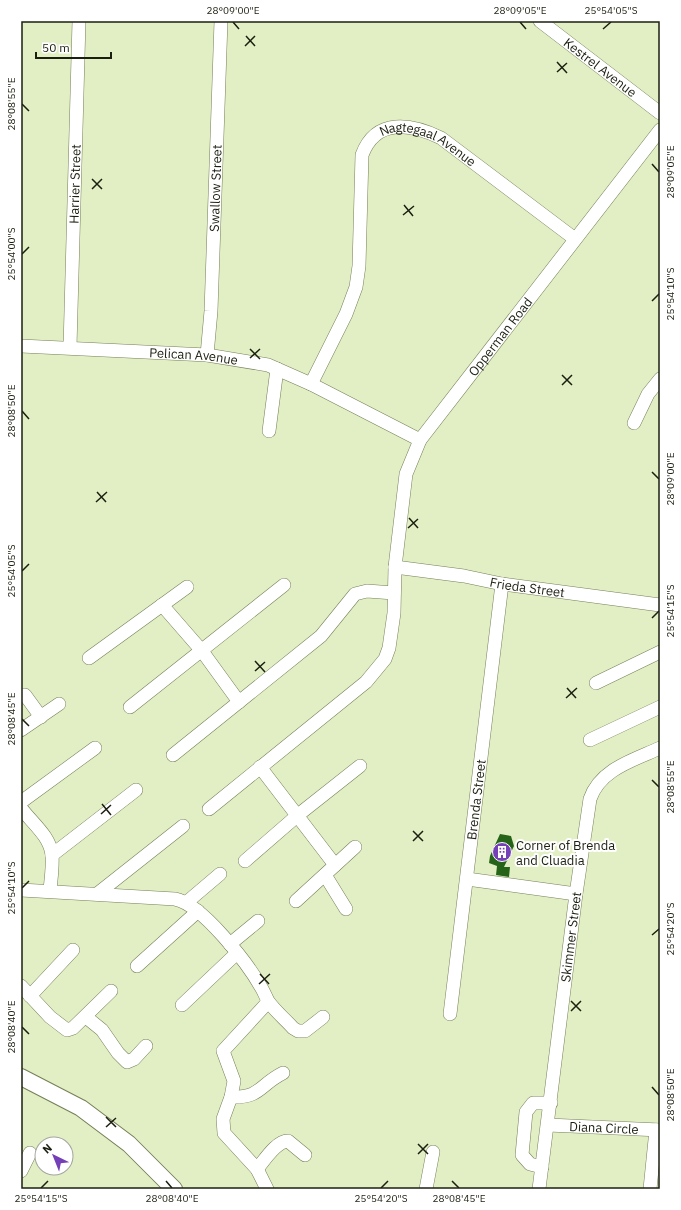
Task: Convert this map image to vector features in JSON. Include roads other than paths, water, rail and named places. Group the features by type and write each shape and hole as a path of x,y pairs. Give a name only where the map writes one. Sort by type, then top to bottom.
{"main road":[{"path":"21,1077 81,1108 129,1144 174,1189"}],"street":[{"name":"Harrier Street","path":"70,347 79,21"},
{"name":"Swallow Street","path":"207,355 212,311 221,21"},
{"name":"Kestrel Avenue","path":"540,21 660,113"},
{"name":"Nagtegaal Avenue","path":"311,384 346,314 356,287 359,266 362,155 369,141 377,134 393,127 407,126 422,129 441,138 575,239"},
{"name":"Opperman Road","path":"209,809 366,682 387,655 394,613 395,567 406,474 420,440 660,130"},
{"name":"Pelican Avenue","path":"21,346 70,347 207,355 268,365 311,384 420,440"},
{"path":"269,432 277,369"},
{"path":"634,423 648,394 660,379"},
{"name":"Frieda Street","path":"395,567 464,576 502,584 660,605"},
{"name":"Brenda Street","path":"450,1014 502,584"},
{"path":"130,707 284,585"},
{"path":"89,658 187,587"},
{"path":"173,755 321,636 355,594 367,591 394,594"},
{"path":"162,605 202,651 239,702"},
{"path":"596,683 660,652"},
{"path":"21,695 25,695 41,717"},
{"path":"21,730 60,704"},
{"path":"590,740 660,707"},
{"path":"21,802 95,748"},
{"name":"Skimmer Street","path":"539,1189 548,1128 576,894 590,799 595,787 611,772 660,748"},
{"path":"245,861 298,815 360,766"},
{"path":"260,767 335,865"},
{"path":"52,856 136,790"},
{"path":"21,808 25,821 49,844 52,856 50,890"},
{"path":"97,894 183,826"},
{"path":"296,901 355,847"},
{"path":"186,902 220,874"},
{"path":"324,875 346,909"},
{"path":"467,879 576,894"},
{"path":"21,890 50,890 176,899 186,902 198,911 234,949 261,987 268,1002 298,1031 302,1032 310,1029 323,1017"},
{"path":"137,966 198,911"},
{"path":"182,1005 234,949 258,920"},
{"path":"73,950 25,991 50,1018 66,1030 73,1028 86,1017 111,991"},
{"path":"267,1189 257,1169 224,1133 223,1119 231,1097 233,1076 223,1051 268,1002"},
{"path":"86,1017 102,1030 118,1053 127,1062 134,1059 146,1046"},
{"path":"231,1097 243,1098 253,1095 271,1079 283,1073"},
{"path":"542,1167 530,1164 522,1155 526,1112 533,1103 551,1103"},
{"name":"Diana Circle","path":"524,1131 548,1128 658,1130"},
{"path":"650,1189 658,1130"},
{"path":"257,1169 280,1143 285,1141 288,1141 305,1155"},
{"path":"426,1189 433,1152"},
{"path":"21,1171 30,1153"}],"place":[{"name":"Corner of Brenda and Cluadia","path":"502,852"}]}
